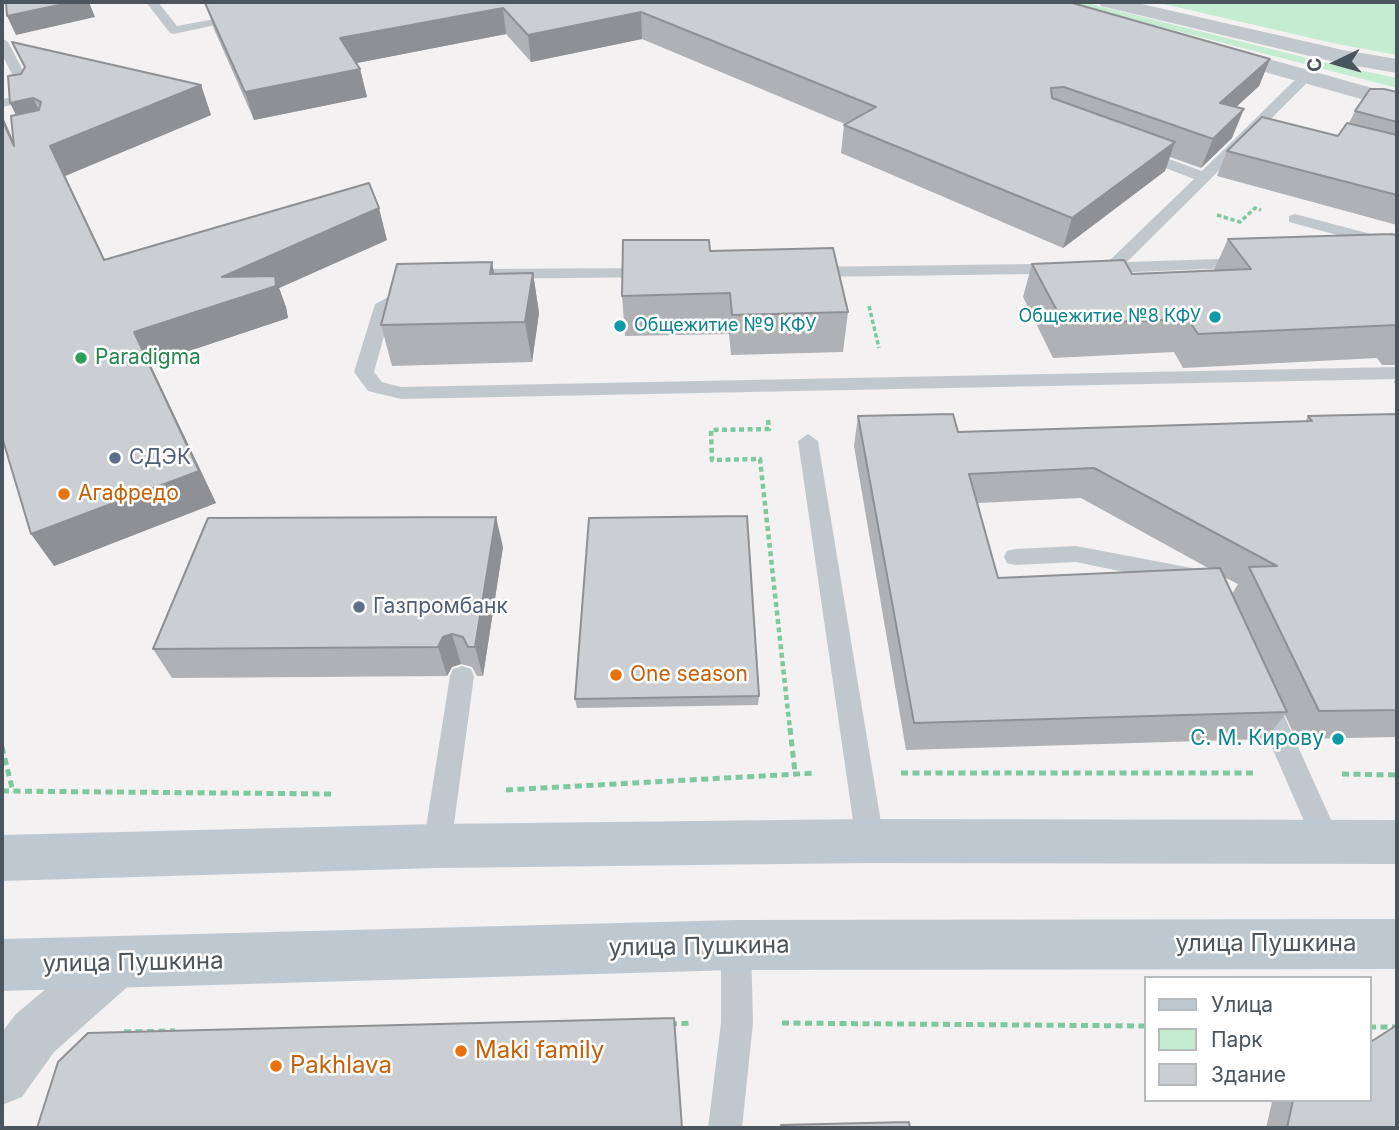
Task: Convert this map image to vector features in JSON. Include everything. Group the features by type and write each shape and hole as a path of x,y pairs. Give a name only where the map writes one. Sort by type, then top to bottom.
{"main road":[{"path":"2,858 437,846 870,841 1397,842"},
{"name":"улица Пушкина","path":"2,965 736,945 1397,944"}],"street":[{"path":"1104,10 1163,37"},
{"path":"1104,10 1397,66"},
{"path":"1201,47 1397,102"},
{"path":"2,1077 34,1033 115,964"}],"lane":[{"path":"152,2 174,30 253,16"},
{"path":"2,42 30,97 2,103"},
{"path":"1112,268 1306,77"},
{"path":"1261,121 1279,126"},
{"path":"1126,148 1204,177"},
{"path":"1296,219 1397,246"},
{"path":"793,272 1112,268 1263,263"},
{"path":"671,272 480,274 403,291 384,304 364,372 375,387 401,393 1397,373"},
{"path":"808,441 870,841"},
{"path":"1015,557 1076,554 1209,580 1215,593"},
{"path":"437,846 462,676"},
{"path":"1255,679 1327,842"},
{"path":"725,1128 737,1023 736,945"}],"path":[{"path":"1179,202 1240,222 1255,208 1296,219"},
{"path":"861,271 887,383"},
{"path":"768,414 769,429 711,430 712,460 760,459 796,773"},
{"path":"2,747 13,792"},
{"path":"443,794 796,773 1397,775"},
{"path":"2,791 345,794"},
{"path":"654,1024 1144,1026"},
{"path":"1371,1027 1397,1027"},
{"path":"117,1032 186,1031"}],"green space":[{"path":"1065,2 1083,2 1397,78 1397,88"},
{"path":"1155,2 1397,2 1397,55 1337,44"}],"building":[{"path":"6,2 73,2 7,16"},
{"path":"1069,2 1270,59 1220,103 1244,109 1213,139 1064,87 1051,88 1052,98 1175,142 1072,218 844,125 876,107 641,12 528,35 503,8 340,38 360,69 245,92 205,3"},
{"path":"12,42 201,85 50,146 104,260 369,183 379,208 222,277 275,276 276,286 134,332 199,471 31,534 2,437 2,119 14,146 11,116 39,110 41,102 33,98 10,103 8,76 21,74 25,67"},
{"path":"1370,89 1397,92 1397,122 1355,111"},
{"path":"1262,117 1338,136 1347,123 1397,135 1397,195 1227,151"},
{"path":"1397,235 1397,325 1198,334 1188,319 1064,324 1032,264 1124,260 1132,274 1251,269 1228,239"},
{"path":"623,240 709,240 710,251 833,248 848,312 732,315 730,293 622,296"},
{"path":"492,262 490,274 533,273 525,322 381,325 397,264"},
{"path":"953,414 958,432 1312,421 1308,416 1397,414 1397,710 1319,711 1249,567 1277,566 1094,468 969,474 998,578 1220,568 1287,712 914,723 858,416"},
{"path":"747,516 759,696 575,699 589,518"},
{"path":"496,517 475,647 468,647 463,637 452,634 443,637 438,647 153,649 208,518"},
{"path":"674,1018 682,1128 37,1128 58,1062 88,1033"},
{"path":"1397,1025 1397,1128 1287,1128 1293,1102 1371,1102 1371,1042"},
{"path":"909,1122 910,1128 782,1128 781,1125"}],"place":[{"name":"Общежитие №8 КФУ","path":"1215,317"},
{"name":"Общежитие №9 КФУ","path":"620,326"},
{"name":"Paradigma","path":"81,358"},
{"name":"СДЭК","path":"115,458"},
{"name":"Агафредо","path":"64,494"},
{"name":"Газпромбанк","path":"359,607"},
{"name":"One season","path":"616,675"},
{"name":"С. М. Кирову","path":"1338,739"},
{"name":"Maki family","path":"461,1051"},
{"name":"Pakhlava","path":"276,1066"}]}
